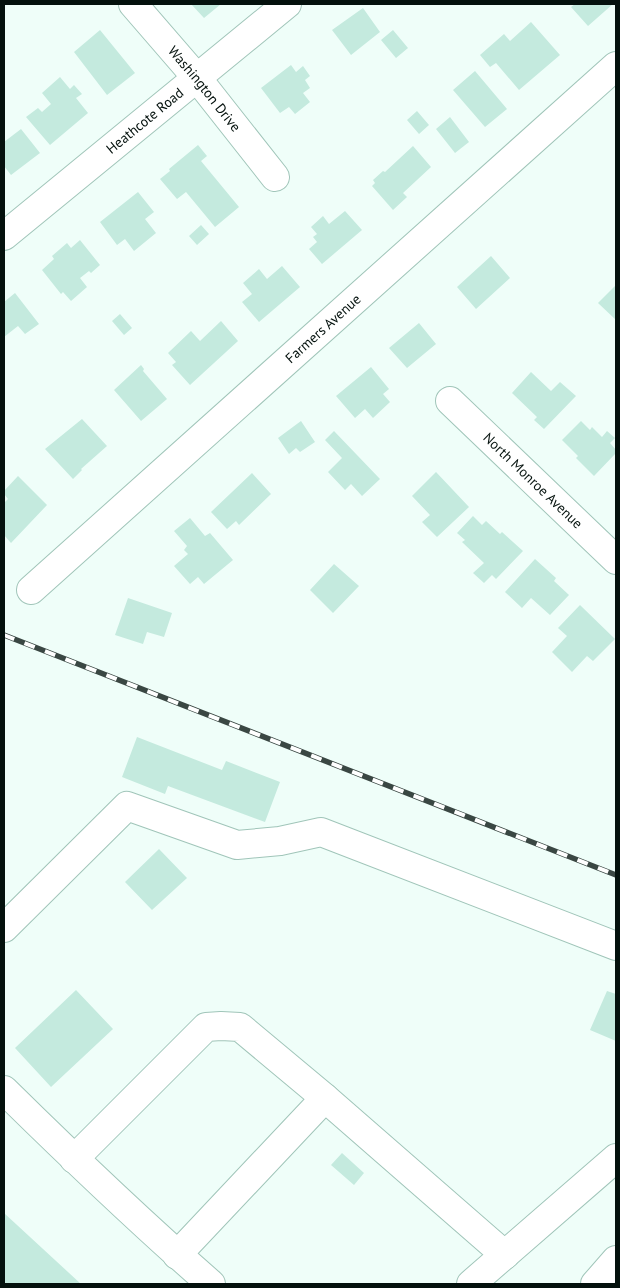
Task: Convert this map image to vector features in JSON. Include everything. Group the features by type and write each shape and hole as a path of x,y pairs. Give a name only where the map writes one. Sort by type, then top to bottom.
{"street":[{"name":"Washington Drive","path":"133,4 197,78 275,177"},
{"name":"Heathcote Road","path":"4,236 287,4"},
{"name":"Farmers Avenue","path":"31,590 616,66"},
{"name":"North Monroe Avenue","path":"450,401 616,560"},
{"path":"4,928 127,806 236,845 280,841 321,832 616,946"},
{"path":"74,1159 206,1027 240,1026 505,1255"},
{"path":"4,1090 177,1256 211,1284"},
{"path":"177,1256 325,1098"},
{"path":"471,1284 616,1158"},
{"path":"595,1284 616,1260"}],"building":[{"path":"191,4 221,4 204,18"},
{"path":"575,4 613,4 588,26 571,7"},
{"path":"363,8 380,32 351,55 332,30"},
{"path":"531,22 560,55 519,90 496,63 490,67 480,55 504,34 510,41"},
{"path":"100,30 135,73 107,95 74,52"},
{"path":"393,30 408,48 396,58 381,40"},
{"path":"291,65 296,72 303,66 310,76 305,80 310,88 303,93 310,102 295,114 289,107 280,113 261,88"},
{"path":"475,71 507,109 485,127 453,90"},
{"path":"60,77 70,89 74,85 82,94 76,98 88,113 50,145 26,117 38,108 42,112 51,104 42,93"},
{"path":"417,111 429,125 419,134 407,120"},
{"path":"450,117 469,142 455,153 436,129"},
{"path":"21,129 40,153 11,175 4,166 4,142"},
{"path":"198,145 207,156 201,161 239,207 215,227 186,192 177,199 160,179"},
{"path":"413,146 431,167 403,193 407,197 393,210 372,186 375,183 373,180 383,171 385,172"},
{"path":"138,192 154,212 145,219 156,233 134,251 125,239 117,245 100,222"},
{"path":"345,211 362,230 322,264 309,249 317,242 313,237 317,234 311,227 323,216 329,224"},
{"path":"201,225 209,234 197,245 189,236"},
{"path":"80,240 100,265 91,273 89,271 80,278 87,287 71,301 63,292 61,294 42,270 54,259 52,256 67,243 71,248"},
{"path":"491,256 510,278 476,309 457,287"},
{"path":"282,266 300,287 259,322 242,302 252,294 243,283 259,269 267,279"},
{"path":"616,285 616,320 598,303"},
{"path":"15,293 39,324 25,334 18,326 4,337 4,302"},
{"path":"120,314 132,328 124,335 112,321"},
{"path":"221,321 238,341 190,385 172,365 176,362 168,353 191,331 200,341"},
{"path":"419,323 436,344 407,368 389,348"},
{"path":"141,365 144,369 143,371 167,399 141,421 114,390"},
{"path":"371,367 389,389 383,394 390,402 373,418 365,409 355,418 336,396"},
{"path":"531,372 551,391 560,382 576,396 544,429 534,420 537,417 512,393"},
{"path":"82,419 107,446 81,469 73,479 45,449"},
{"path":"301,421 315,442 300,452 296,448 289,454 278,438"},
{"path":"581,421 590,430 592,427 602,437 607,431 615,438 610,443 616,450 616,453 594,476 562,440"},
{"path":"334,431 380,479 362,496 351,484 345,490 328,472 342,458 325,440"},
{"path":"436,472 469,507 437,537 422,522 430,515 412,496"},
{"path":"252,473 271,494 239,525 236,521 227,529 211,512"},
{"path":"18,476 47,505 11,543 4,535 4,503 8,499 4,491"},
{"path":"473,516 482,525 486,521 500,534 502,532 523,551 496,579 492,575 484,583 473,573 484,563 462,542 465,540 457,533"},
{"path":"190,518 205,536 210,533 233,560 204,584 198,577 190,584 174,566 188,554 184,550 187,546 174,531"},
{"path":"535,559 556,578 554,581 569,595 550,615 531,598 522,608 505,592"},
{"path":"334,564 359,586 333,613 310,590"},
{"path":"128,598 172,613 164,637 147,632 143,644 115,635"},
{"path":"580,605 615,639 593,661 587,656 572,672 552,652 567,636 558,628"},
{"path":"137,737 222,770 226,761 280,782 265,822 168,786 165,794 122,777"},
{"path":"159,849 187,878 152,910 125,882"},
{"path":"76,990 113,1029 51,1087 15,1048"},
{"path":"607,991 616,994 616,1041 590,1030"},
{"path":"342,1153 364,1173 354,1185 331,1165"},
{"path":"4,1213 81,1284 4,1284"}],"railway":[{"path":"4,635 616,875"}]}
